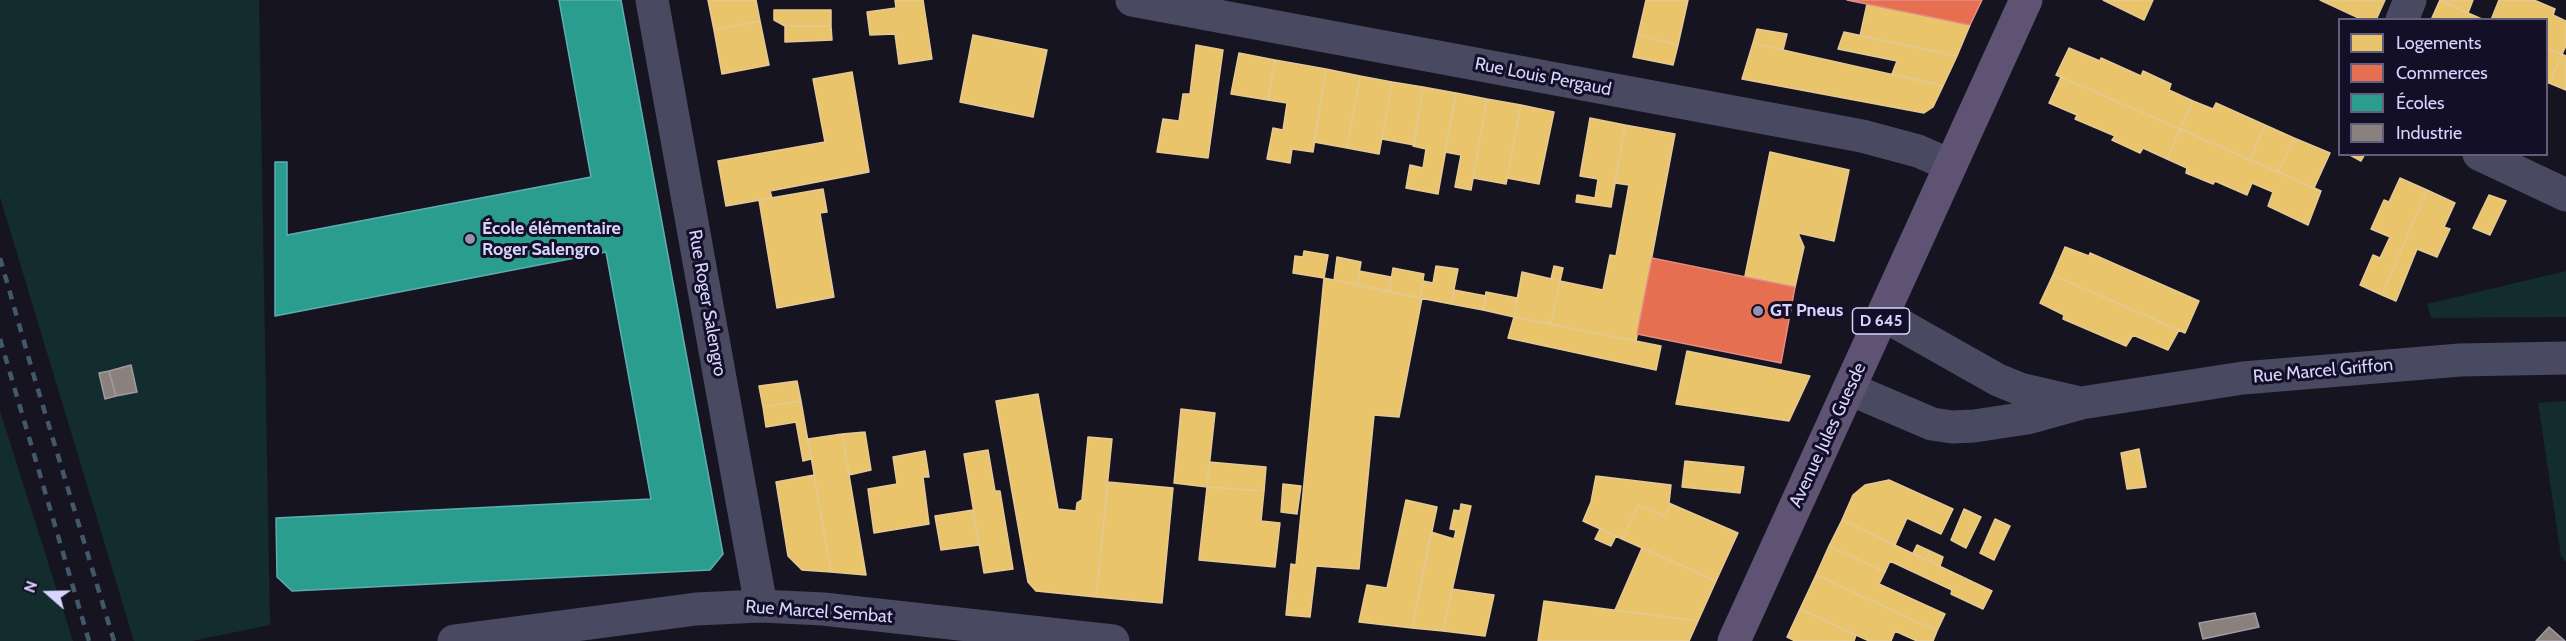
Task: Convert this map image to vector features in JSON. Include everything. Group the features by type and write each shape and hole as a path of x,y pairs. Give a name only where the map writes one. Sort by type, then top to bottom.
{"main road":[{"name":"Avenue Jules Guesde","path":"1734,641 2026,0"}],"street":[{"name":"Rue Roger Salengro","path":"652,0 762,606"},
{"name":"Rue Louis Pergaud","path":"1132,0 1862,136 1918,151 1950,165"},
{"path":"2403,18 2410,0"},
{"path":"2483,156 2566,195"},
{"name":"Rue Marcel Griffon","path":"1883,315 1998,380 2020,389 2081,403"},
{"name":"Rue Marcel Griffon","path":"1850,389 1932,424 1952,427 2001,423 2081,403 2203,383 2297,372 2460,360 2566,358"},
{"name":"Rue Marcel Sembat","path":"454,641 687,610 762,606 823,609 1113,641"}],"green space":[{"path":"0,0 259,0 270,625 192,641 134,641 0,197"},
{"path":"2566,271 2566,317 2431,318 2427,304"},
{"path":"2566,401 2566,562 2561,556 2538,403"},
{"path":"0,411 73,641 0,641"}],"building: Logements":[{"path":"708,0 756,0 760,21 714,30"},
{"path":"895,0 923,0 932,59 899,64 895,34 870,35 867,12 896,8"},
{"path":"1646,0 1688,0 1678,45 1638,35"},
{"path":"2103,0 2153,0 2144,20"},
{"path":"2320,0 2385,0 2377,18 2359,18"},
{"path":"2440,0 2473,0 2468,13"},
{"path":"2440,0 2479,18 2432,18"},
{"path":"2499,0 2534,0 2555,9 2553,15 2566,21 2566,46 2562,54 2548,49 2548,18 2492,18"},
{"path":"1867,4 1970,25 1957,56 1860,36"},
{"path":"774,10 831,10 831,26 785,26 774,20"},
{"path":"760,21 769,65 722,74 714,30"},
{"path":"785,26 831,26 832,40 785,42"},
{"path":"1757,29 1787,34 1783,50 1753,43"},
{"path":"1844,32 1957,56 1943,86 1892,74 1897,61 1838,49"},
{"path":"973,35 1047,50 1033,117 960,102"},
{"path":"1638,35 1678,45 1673,65 1633,57"},
{"path":"1753,43 1943,86 1933,107 1924,113 1742,79"},
{"path":"1196,45 1223,50 1208,158 1157,152 1163,119 1179,121 1183,94 1190,94"},
{"path":"2069,48 2100,61 2101,58 2141,76 2143,71 2171,84 2169,90 2193,101 2180,129 2056,75"},
{"path":"2548,49 2562,54 2548,83"},
{"path":"1239,53 1275,60 1268,100 1231,94"},
{"path":"2562,54 2566,56 2566,90 2549,83"},
{"path":"1275,60 1326,69 1313,152 1292,149 1290,163 1267,159 1273,128 1283,130 1287,103 1268,100"},
{"path":"1326,69 1360,76 1347,148 1314,142"},
{"path":"852,72 869,172 770,191 772,198 726,206 718,161 825,142 813,79"},
{"path":"1360,76 1392,82 1379,154 1347,148"},
{"path":"2061,77 2180,129 2167,159 2143,148 2140,153 2112,140 2115,136 2075,119 2077,115 2049,103"},
{"path":"1392,82 1423,87 1414,145 1382,139"},
{"path":"1423,87 1456,93 1438,194 1406,188 1410,165 1423,168 1426,149 1413,146"},
{"path":"1456,93 1487,99 1471,190 1455,187 1461,155 1445,152"},
{"path":"1487,99 1521,105 1506,184 1473,178"},
{"path":"2193,101 2213,109 2216,103 2265,125 2250,160 2180,129"},
{"path":"1521,105 1554,112 1539,184 1507,178"},
{"path":"1590,118 1625,125 1611,207 1576,202 1577,195 1595,198 1598,179 1580,176"},
{"path":"1625,125 1675,134 1636,341 1551,324 1560,281 1603,290 1610,255 1616,256 1629,185 1615,183"},
{"path":"2265,125 2294,138 2278,172 2250,160"},
{"path":"2180,129 2321,191 2308,225 2268,206 2273,192 2252,183 2247,195 2215,181 2213,184 2186,173 2187,168 2167,159"},
{"path":"2294,138 2330,153 2314,188 2278,172"},
{"path":"1770,152 1849,170 1834,241 1798,233 1804,247 1795,287 1745,276"},
{"path":"2352,156 2364,156 2361,161"},
{"path":"2400,178 2427,190 2382,295 2360,285 2373,255 2380,258 2390,237 2371,229 2384,200 2389,202"},
{"path":"823,189 827,212 820,213 834,297 777,308 759,200"},
{"path":"2427,190 2455,203 2444,227 2450,229 2437,257 2417,249 2396,301 2382,295"},
{"path":"2489,195 2506,201 2490,235 2473,228"},
{"path":"2065,247 2089,256 2090,253 2199,301 2185,333 2053,275"},
{"path":"1304,251 1328,255 1324,278 1293,273 1295,256 1303,257"},
{"path":"1337,257 1361,262 1357,285 1334,280"},
{"path":"1436,266 1458,269 1451,304 1420,298 1423,281 1433,283"},
{"path":"1554,266 1563,268 1560,281 1551,279"},
{"path":"1393,268 1424,274 1420,298 1389,292"},
{"path":"1359,271 1391,277 1389,292 1357,285"},
{"path":"1522,272 1560,281 1551,324 1514,317"},
{"path":"2053,275 2179,330 2168,350 2133,335 2126,346 2063,319 2064,315 2040,303"},
{"path":"1324,278 1422,298 1399,417 1374,415 1359,569 1316,566 1310,617 1286,615 1291,564 1296,565"},
{"path":"1454,290 1486,296 1483,310 1451,304"},
{"path":"1486,292 1517,298 1514,317 1483,310"},
{"path":"1514,317 1661,346 1656,370 1508,338"},
{"path":"1687,351 1810,376 1789,421 1676,404"},
{"path":"797,381 801,401 763,407 759,386"},
{"path":"1038,394 1058,509 1076,511 1077,503 1082,500 1088,437 1112,439 1096,597 1036,591 1028,582 996,401"},
{"path":"801,401 811,459 803,461 796,422 766,427 763,407"},
{"path":"1181,409 1215,413 1207,487 1174,483"},
{"path":"865,432 871,470 849,475 842,434"},
{"path":"842,434 866,575 831,572 808,439"},
{"path":"2139,449 2146,487 2127,489 2121,453"},
{"path":"988,450 995,491 1000,491 1013,569 984,573 964,454"},
{"path":"925,451 929,477 923,477 929,524 874,533 868,489 897,484 893,457"},
{"path":"1685,461 1744,467 1740,493 1682,487"},
{"path":"1209,462 1266,467 1264,491 1207,487"},
{"path":"814,475 831,572 802,570 788,556 776,482"},
{"path":"1596,476 1671,485 1669,503 1671,504 1665,516 1638,505 1622,539 1583,521 1591,502"},
{"path":"1889,480 1953,509 1941,534 1907,518 1895,545 1842,520 1853,495 1865,485"},
{"path":"1108,482 1173,488 1162,603 1096,597"},
{"path":"1283,484 1301,486 1297,514 1281,512"},
{"path":"1207,487 1264,491 1261,521 1280,523 1275,567 1199,560"},
{"path":"1406,500 1437,507 1412,628 1359,622 1367,585 1387,588"},
{"path":"1461,504 1471,506 1443,631 1412,628 1431,532 1454,539 1456,530 1450,529 1454,510 1460,511"},
{"path":"1671,504 1738,533 1716,581 1622,539 1638,505 1665,516"},
{"path":"1964,509 1981,517 1966,548 1951,540"},
{"path":"973,510 979,545 941,550 935,516"},
{"path":"1995,519 2010,526 1994,560 1980,553"},
{"path":"1842,520 1992,591 1983,609 1951,594 1952,590 1890,561 1885,572 1829,546"},
{"path":"1600,529 1616,536 1611,546 1595,539"},
{"path":"1917,545 1930,551 1926,560 1913,553"},
{"path":"1829,546 1885,572 1879,584 1945,614 1937,631 1816,575"},
{"path":"1642,548 1716,581 1698,621 1615,610"},
{"path":"1930,551 1943,557 1940,566 1926,560"},
{"path":"1816,575 1937,631 1933,641 1917,641 1895,631 1891,641 1869,641 1800,609"},
{"path":"1452,589 1494,595 1485,636 1443,631"},
{"path":"1544,601 1698,621 1689,641 1538,641"},
{"path":"1800,609 1856,635 1854,641 1795,641 1787,637"}],"building: Commerces":[{"path":"1847,0 1982,0 1970,25"},
{"path":"1652,258 1795,287 1781,363 1637,334"}],"building: Écoles":[{"path":"559,0 621,0 723,554 710,570 292,591 277,577 276,518 651,499 606,252 275,316 275,162 287,162 287,235 591,177"}],"building: Industrie":[{"path":"131,365 137,392 116,396 109,371"},
{"path":"109,371 116,396 105,399 99,373"},
{"path":"2255,613 2259,627 2203,639 2199,623"},
{"path":"2549,627 2565,641 2536,641"}],"railway":[{"path":"0,258 114,641"},
{"path":"0,339 89,641"}],"place":[{"name":"École élémentaire Roger Salengro","path":"470,239"},
{"name":"GT Pneus","path":"1758,311"}]}
